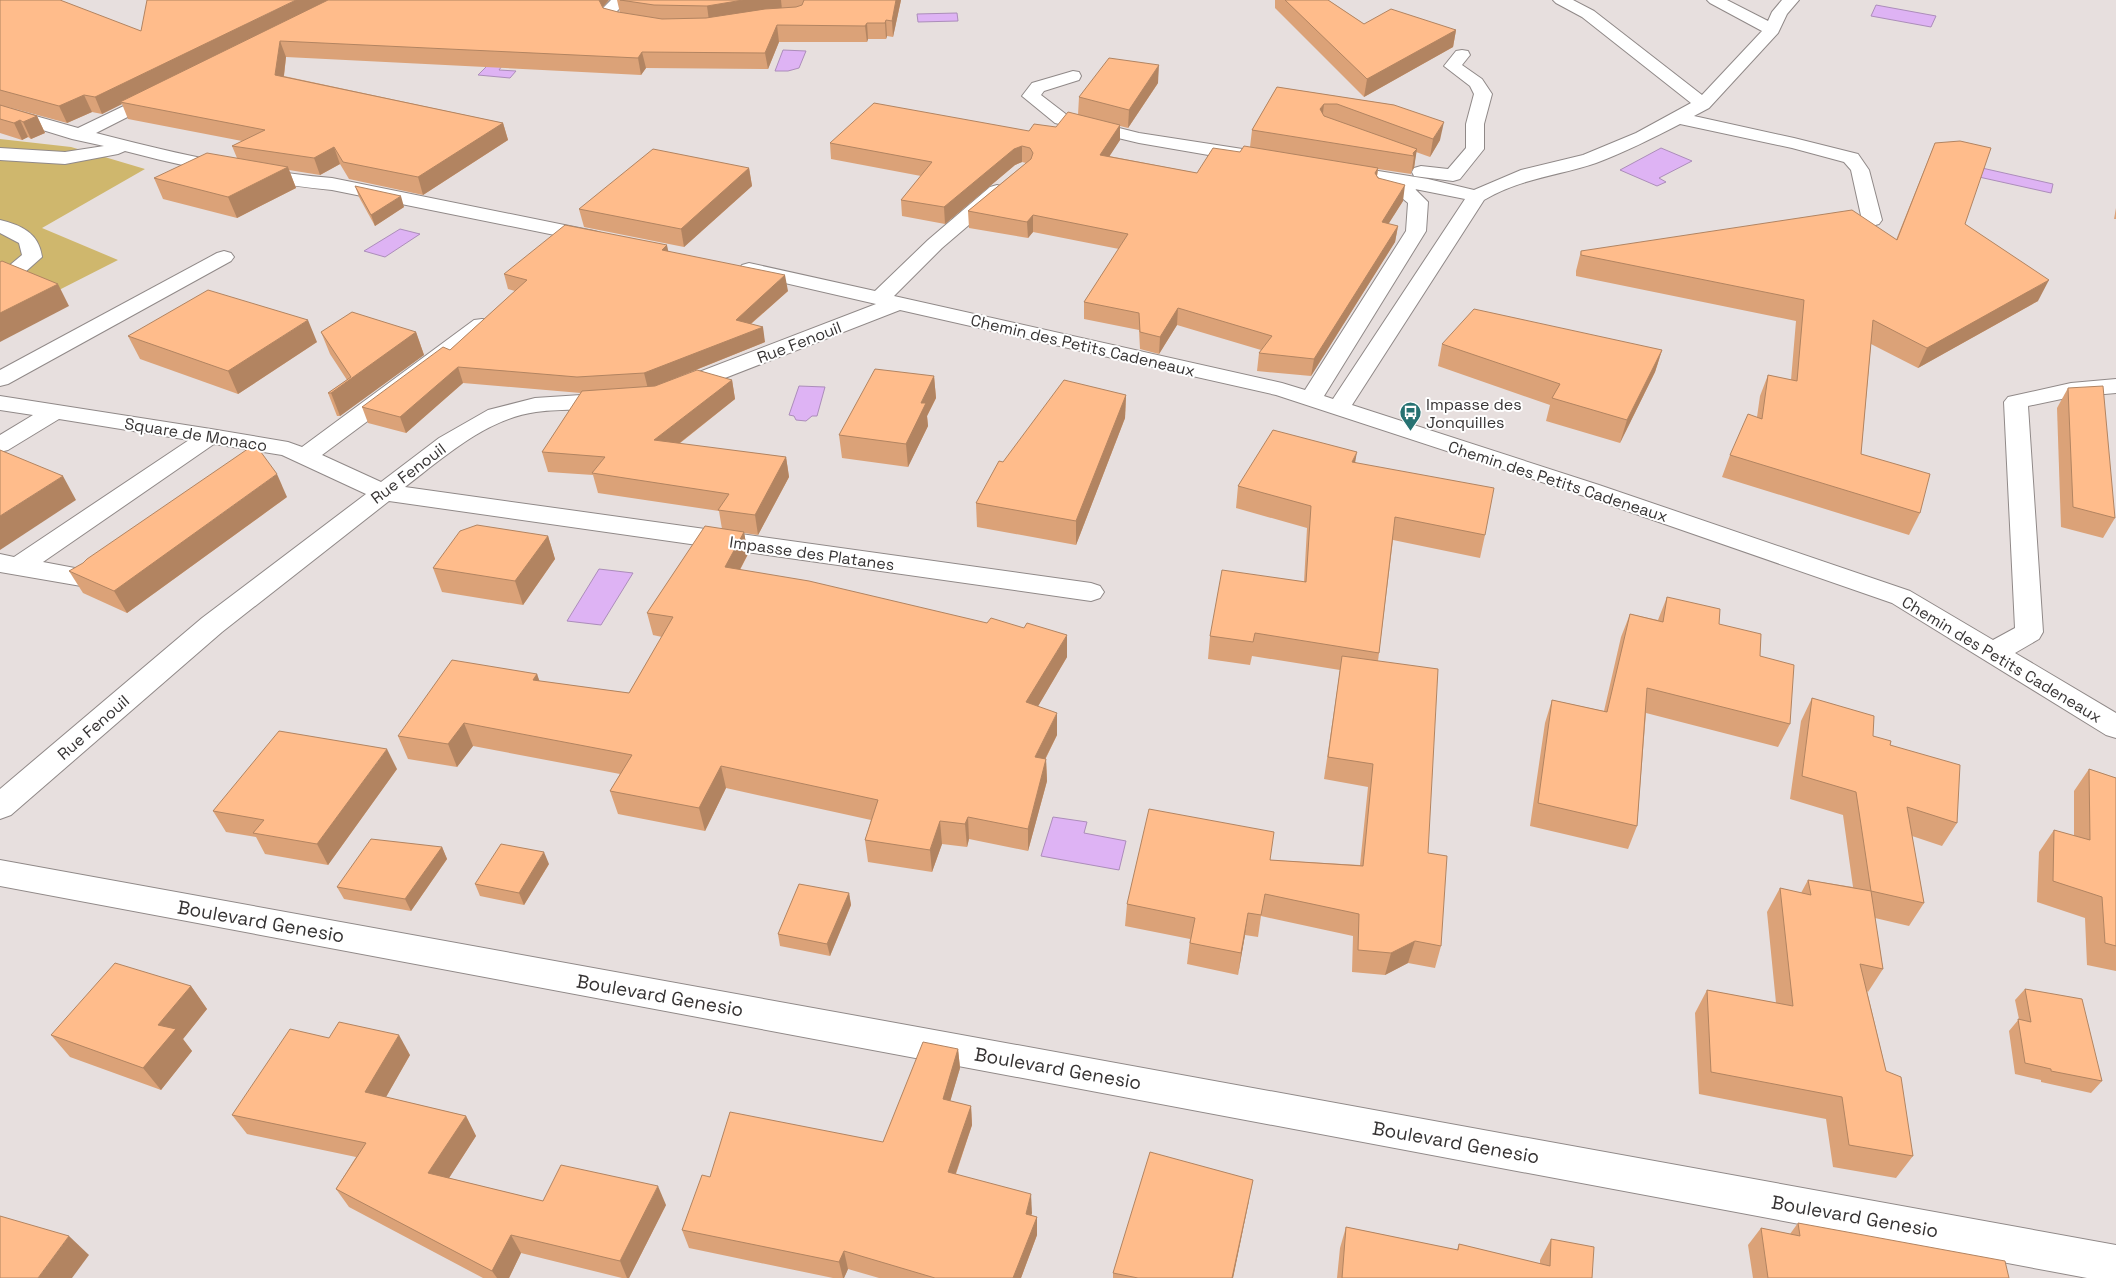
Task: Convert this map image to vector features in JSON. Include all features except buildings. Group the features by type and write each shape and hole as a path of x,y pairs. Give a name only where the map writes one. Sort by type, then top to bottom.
{"street":[{"path":"620,0 609,10 614,20 631,25 656,27"},
{"path":"1560,0 1588,14 1703,104"},
{"path":"1715,0 1772,30"},
{"path":"1311,400 1416,232 1418,202 1408,193 1321,173 1428,184 1483,192 1528,174 1589,159 1642,137 1703,104 1772,30 1780,12 1791,0"},
{"path":"1453,175 1475,149 1474,124 1483,94 1476,83 1452,66 1462,55"},
{"path":"1073,76 1038,87 1031,96 1061,119 1139,138 1264,158"},
{"path":"78,135 173,87"},
{"path":"0,111 78,135 164,156 292,181 341,186 613,241"},
{"path":"1678,118 1794,143 1851,158 1860,170 1872,220"},
{"path":"0,154 29,158 65,158 126,147"},
{"path":"1336,153 1411,171 1453,175"},
{"path":"1408,157 1453,175 1483,192"},
{"path":"889,301 935,244 1009,181"},
{"path":"1338,408 1483,192"},
{"path":"0,226 25,236 31,246 32,257 17,269 0,276"},
{"path":"0,379 224,257"},
{"name":"Chemin des Petits Cadeneaux","path":"729,264 806,280 889,301 1282,390 1590,490 1901,597 2116,727"},
{"name":"Rue Fenouil","path":"659,395 889,301"},
{"path":"305,456 482,325"},
{"path":"1993,653 2029,632 2016,402 2071,390 2116,386"},
{"name":"Rue Fenouil","path":"0,807 212,625 447,443 496,415 535,405 632,399"},
{"name":"Square de Monaco","path":"0,403 288,449 384,492"},
{"path":"0,445 55,412"},
{"path":"10,564 211,436"},
{"name":"Impasse des Platanes","path":"384,492 1091,592"},
{"path":"10,564 87,578"},
{"name":"Boulevard Genesio","path":"0,873 2116,1264"}],"shaded area":[{"path":"1876,5 1936,16 1931,27 1871,16"},
{"path":"957,13 958,21 918,22 917,14"},
{"path":"783,50 806,51 799,68 788,71 775,71"},
{"path":"488,65 502,66 499,70 516,71 510,78 478,75"},
{"path":"0,139 71,147 145,169 42,228 118,260 0,320"},
{"path":"1661,148 1692,161 1659,178 1666,182 1657,186 1620,170"},
{"path":"1982,168 2053,184 2051,193 1979,177"},
{"path":"400,229 420,234 385,257 364,251"},
{"path":"799,386 825,387 817,416 812,416 806,421 796,420 794,416 789,415"},
{"path":"599,569 633,573 601,625 567,621"},
{"path":"1053,817 1087,822 1084,833 1126,841 1119,870 1041,856"}],"place":[{"name":"Impasse des Jonquilles","path":"1410,432"}]}
